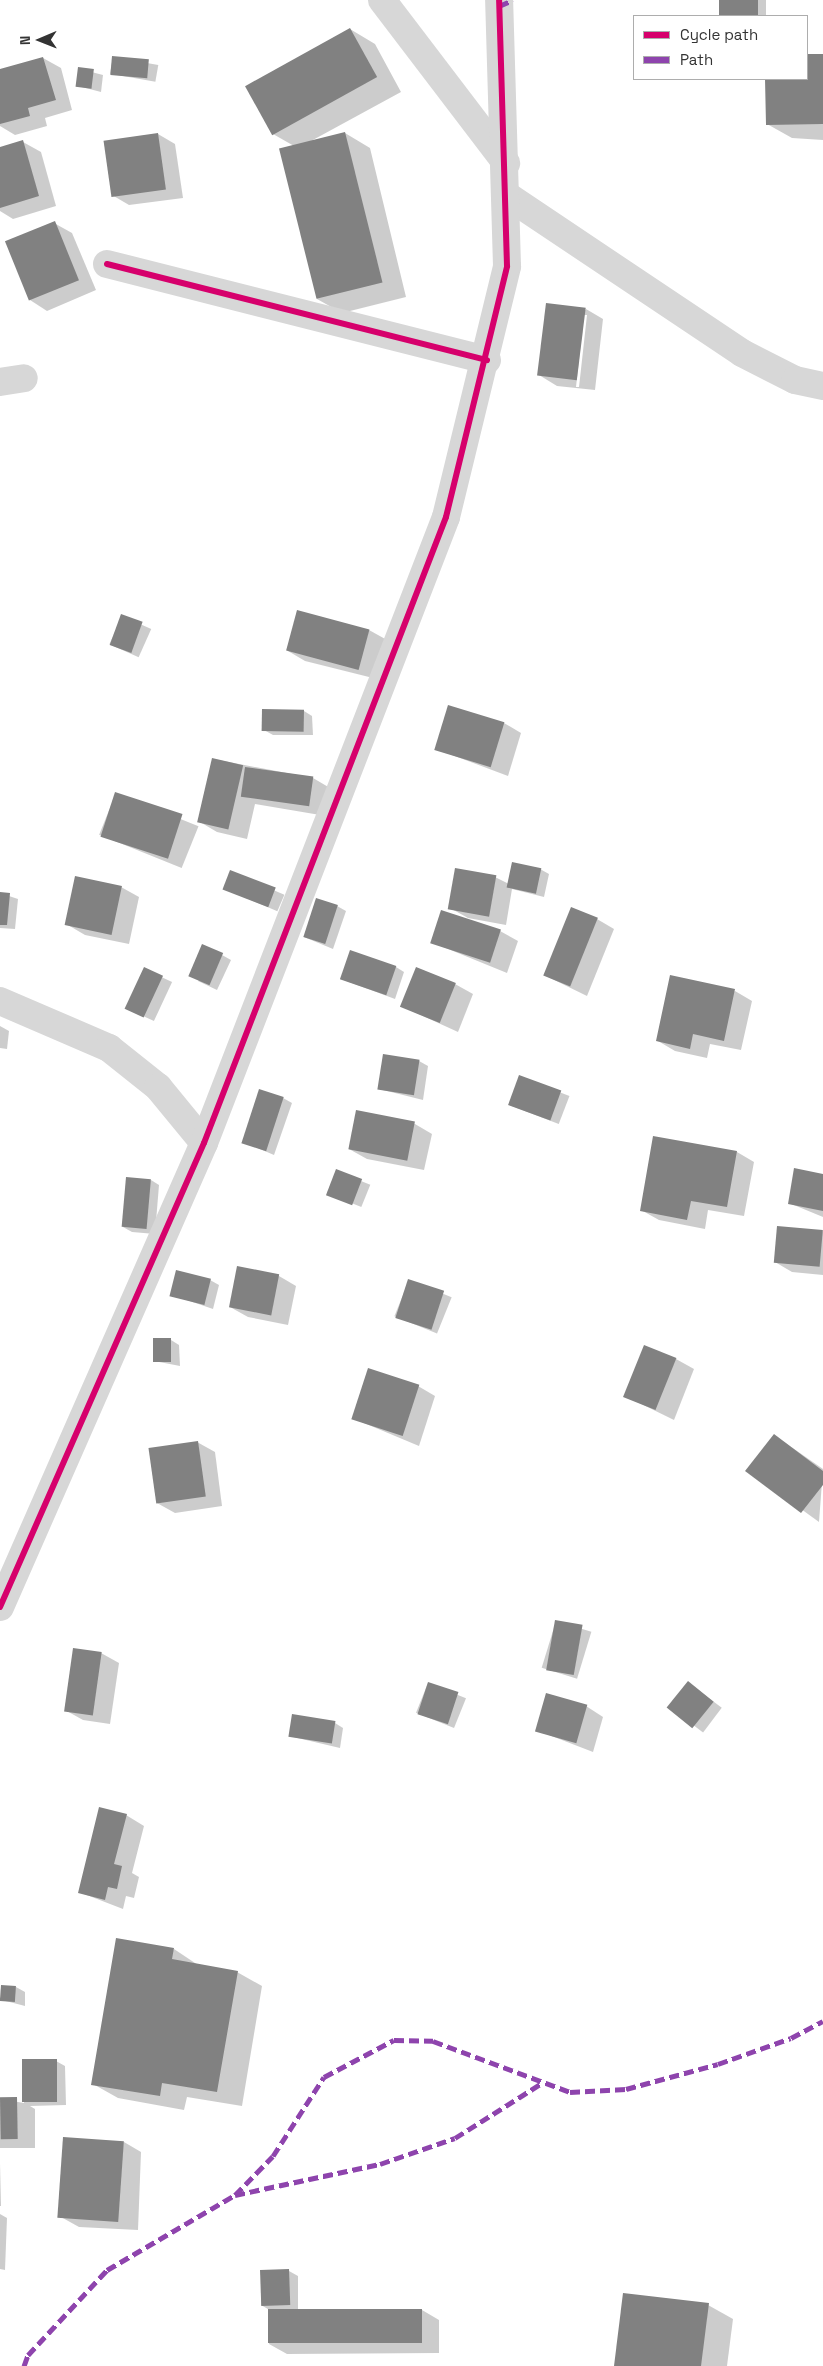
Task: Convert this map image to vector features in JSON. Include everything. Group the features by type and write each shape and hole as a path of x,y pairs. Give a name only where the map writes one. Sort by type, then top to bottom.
{"street":[{"path":"382,0 506,163"},
{"path":"0,1607 204,1143 446,517 487,360 508,266 499,0"},
{"path":"506,195 742,353 795,380 823,386"},
{"path":"107,264 487,360"},
{"path":"0,1001 109,1048 158,1088 204,1143"}],"building":[{"path":"719,0 758,0 758,15 719,15"},
{"path":"350,28 377,77 272,135 245,86"},
{"path":"808,54 823,54 823,124 766,125 765,80 808,80"},
{"path":"112,56 149,59 147,78 110,75"},
{"path":"43,57 56,100 28,108 30,116 0,124 0,69"},
{"path":"78,67 94,69 91,89 76,87"},
{"path":"345,132 382,282 317,299 279,148"},
{"path":"158,133 166,189 111,197 104,141"},
{"path":"23,140 39,196 0,208 0,147"},
{"path":"55,221 79,280 29,301 5,241"},
{"path":"546,303 586,308 577,380 537,375"},
{"path":"297,610 369,629 359,670 286,651"},
{"path":"121,614 143,622 131,653 110,645"},
{"path":"448,705 504,722 491,767 434,750"},
{"path":"262,709 304,710 304,732 262,731"},
{"path":"212,758 243,765 228,830 197,822"},
{"path":"245,767 313,777 309,806 241,797"},
{"path":"115,792 183,814 168,859 100,837"},
{"path":"512,862 541,868 536,894 507,887"},
{"path":"455,868 496,875 489,917 448,909"},
{"path":"230,870 276,888 268,907 222,890"},
{"path":"75,876 122,886 112,935 65,925"},
{"path":"0,892 10,893 7,925 0,925"},
{"path":"316,898 338,905 325,944 303,937"},
{"path":"571,907 598,918 570,986 543,976"},
{"path":"441,910 501,929 490,963 430,943"},
{"path":"202,944 223,953 209,985 188,976"},
{"path":"350,950 396,966 386,995 340,979"},
{"path":"144,967 163,976 144,1018 125,1009"},
{"path":"416,967 456,983 440,1023 400,1007"},
{"path":"670,975 735,989 724,1041 693,1034 690,1049 656,1041"},
{"path":"383,1054 420,1060 414,1095 377,1090"},
{"path":"519,1075 561,1090 550,1120 508,1105"},
{"path":"259,1089 284,1097 266,1151 241,1143"},
{"path":"356,1110 415,1121 407,1161 348,1149"},
{"path":"653,1136 737,1151 727,1207 691,1201 687,1220 640,1211"},
{"path":"794,1168 823,1174 823,1211 788,1204"},
{"path":"336,1169 362,1179 352,1205 326,1195"},
{"path":"126,1177 151,1179 147,1229 122,1227"},
{"path":"777,1226 823,1230 820,1267 774,1263"},
{"path":"237,1266 279,1274 271,1315 229,1307"},
{"path":"176,1270 211,1279 204,1305 169,1296"},
{"path":"408,1279 444,1291 431,1330 395,1318"},
{"path":"153,1338 171,1338 171,1362 153,1362"},
{"path":"644,1345 676,1358 655,1410 623,1397"},
{"path":"368,1368 419,1385 403,1436 351,1419"},
{"path":"774,1434 823,1471 823,1485 801,1513 745,1471"},
{"path":"198,1441 206,1496 156,1503 148,1448"},
{"path":"555,1620 583,1625 574,1675 546,1670"},
{"path":"73,1648 102,1652 93,1715 64,1711"},
{"path":"688,1681 714,1702 692,1728 667,1707"},
{"path":"428,1682 458,1692 448,1724 417,1714"},
{"path":"546,1693 587,1705 576,1743 535,1731"},
{"path":"292,1714 335,1721 332,1744 288,1737"},
{"path":"99,1807 127,1814 114,1864 122,1866 117,1889 108,1887 105,1900 78,1893"},
{"path":"116,1938 174,1948 172,1959 238,1971 217,2092 162,2083 160,2096 91,2085"},
{"path":"1,1985 16,1986 15,2002 0,2001"},
{"path":"22,2059 57,2059 57,2102 22,2102"},
{"path":"0,2097 17,2097 18,2139 1,2139"},
{"path":"63,2137 124,2141 118,2222 57,2218"},
{"path":"289,2269 290,2305 261,2306 260,2270"},
{"path":"623,2293 709,2303 701,2366 614,2366"},
{"path":"268,2309 422,2309 422,2343 268,2343"}],"marked path":[{"path":"499,6 513,0"},
{"path":"24,2366 28,2355 107,2270 235,2195 273,2156 324,2077 394,2040 433,2041 570,2092 626,2089 718,2064 791,2038 823,2021"},
{"path":"235,2195 380,2164 455,2138 542,2083"}],"cycle path":[{"path":"0,1607 204,1143 446,517 507,266 499,0"},
{"path":"107,264 487,360"}]}
